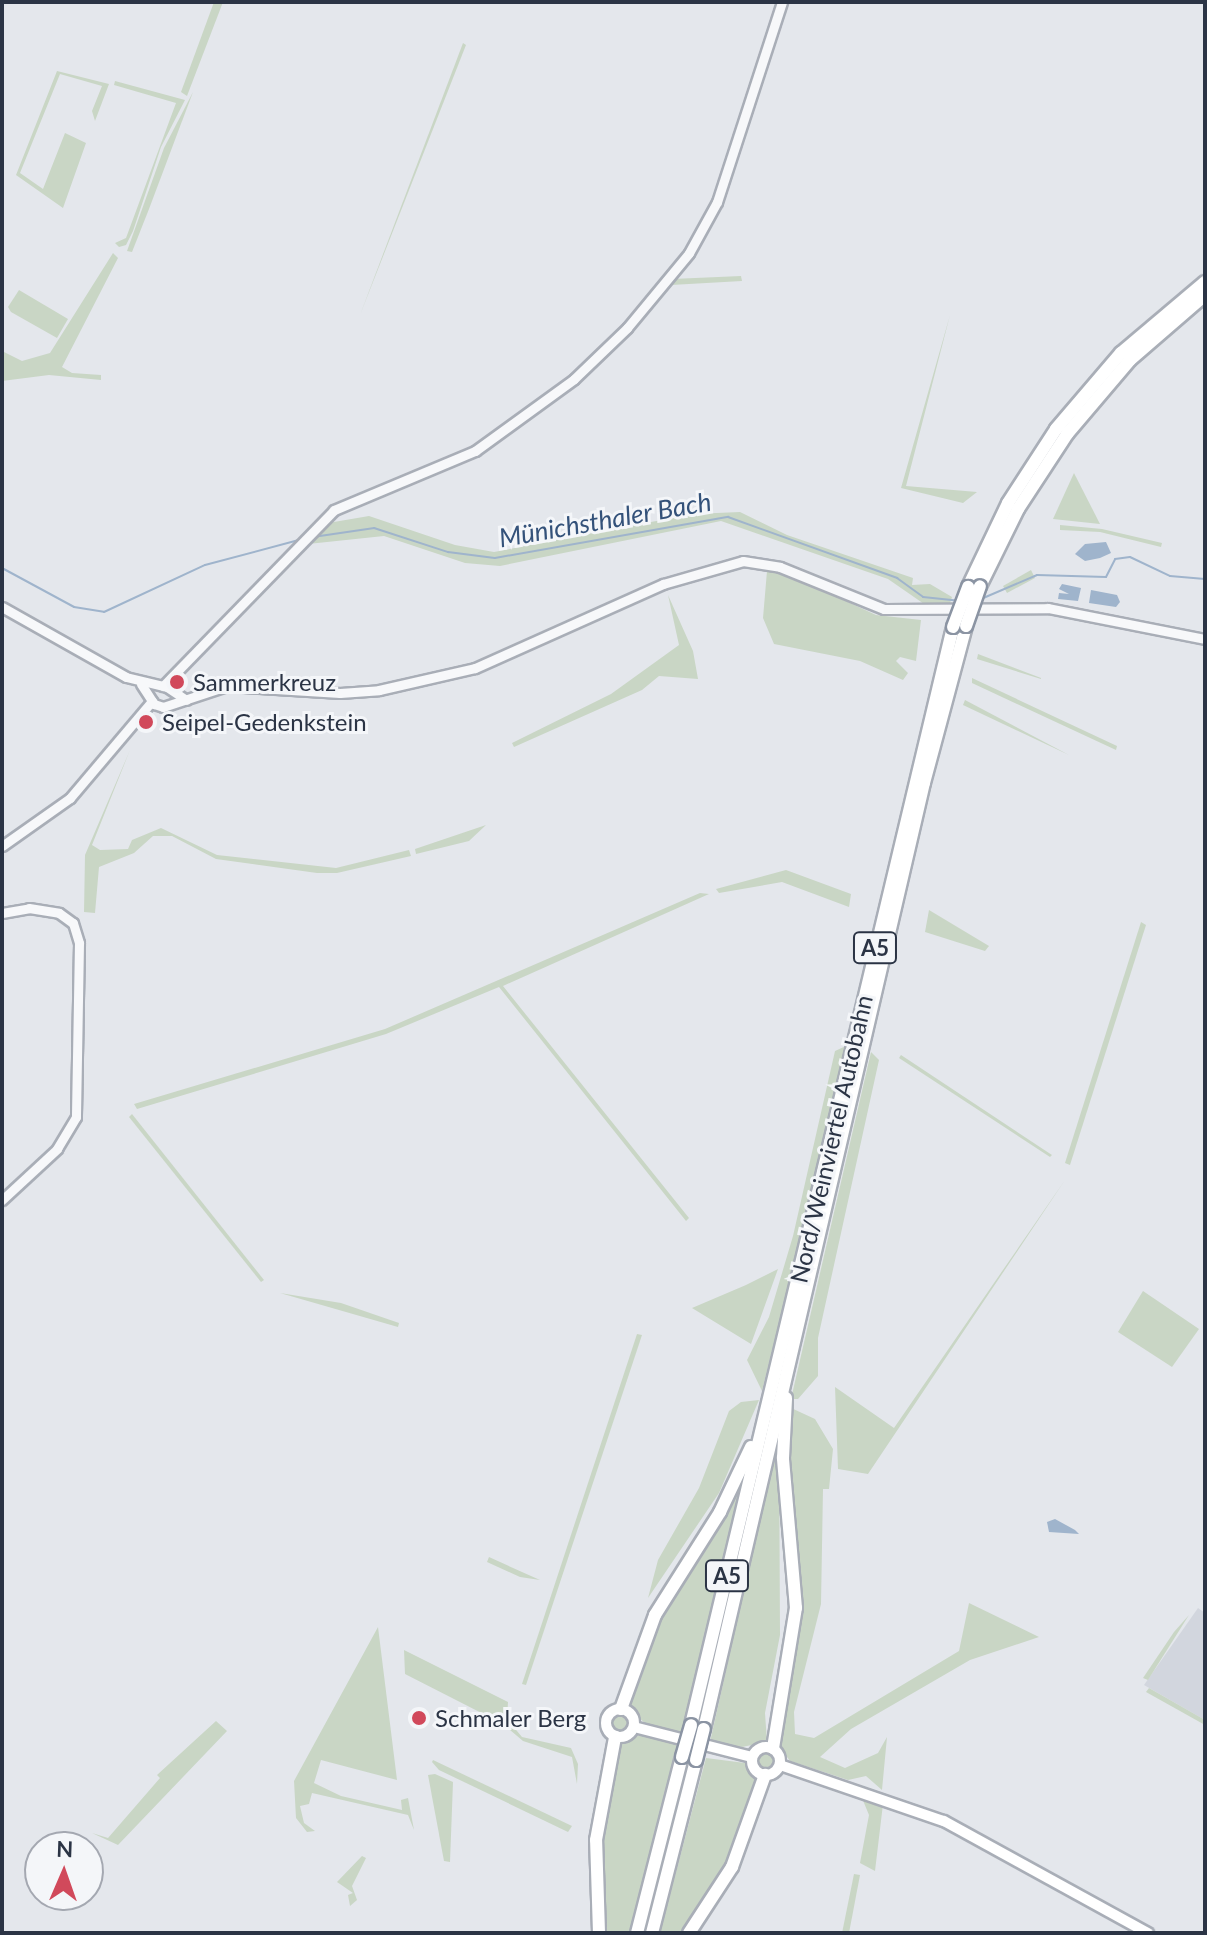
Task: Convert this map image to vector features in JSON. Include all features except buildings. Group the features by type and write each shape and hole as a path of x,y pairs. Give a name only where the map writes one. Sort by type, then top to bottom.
{"highway":[{"name":"Nord/Weinviertel Autobahn","path":"652,1933 696,1760 697,1727 761,1426 960,626 974,586 1019,485 1075,405 1141,334 1205,282"},
{"name":"Nord/Weinviertel Autobahn","path":"974,586 1018,509 1075,423 1130,360 1205,295"},
{"name":"Nord/Weinviertel Autobahn","path":"637,1933 682,1757 697,1727 788,1363 960,626"},
{"path":"773,1748 796,1608 783,1458 788,1363"},
{"path":"621,1709 655,1615 720,1512 761,1426"},
{"path":"599,1933 596,1840 615,1737"},
{"path":"689,1933 732,1867 765,1775"}],"main road":[{"path":"621,1709 631,1714 634,1727 627,1735 615,1737 606,1720 621,1709"},
{"path":"634,1727 752,1757"},
{"path":"752,1757 760,1748 773,1748 780,1765 944,1821 1148,1933"},
{"path":"752,1757 755,1769 765,1775 780,1765"}],"street":[{"path":"2,846 60,807 159,697 176,673 307,534 352,499 434,472 475,451 574,379 627,328 689,253 717,202 782,2"},
{"path":"2,607 159,697 193,698 227,686 356,694 459,673 637,595 733,562 780,567 884,609 1048,608 1205,639"},
{"path":"172,693 176,673"},
{"path":"159,697 172,693"},
{"path":"159,697 172,693 193,698"},
{"path":"2,913 29,908 59,913 73,923 79,943 76,1117 57,1149 2,1200"}],"shaded area":[{"path":"1198,1608 1205,1613 1205,1720 1144,1685"}],"green space":[{"path":"214,2 223,2 187,96 181,92"},
{"path":"463,43 466,45 360,315"},
{"path":"57,71 109,84 95,121 92,111 102,86 60,74 20,173 43,189 65,133 86,143 63,208 16,175"},
{"path":"115,81 185,100 161,147 133,231 126,245 119,247 115,243 126,238 176,103 114,85"},
{"path":"193,92 132,252 127,251 164,148"},
{"path":"113,253 118,258 62,367 72,373 101,375 101,380 49,375 2,381 2,351 22,361 50,353"},
{"path":"741,276 742,281 671,285 672,279"},
{"path":"19,290 68,319 57,338 11,312 8,307"},
{"path":"950,315 906,486 977,492 963,503 901,488"},
{"path":"1074,473 1100,524 1053,519"},
{"path":"740,512 787,535 913,578 912,585 930,584 952,597 949,606 927,606 888,579 721,521 500,566 465,563 384,536 308,544 328,523 369,516 455,545 494,552 693,514"},
{"path":"1060,525 1102,529 1162,543 1161,547 1100,532 1060,530"},
{"path":"1031,570 1035,578 1007,593 1003,586"},
{"path":"767,571 798,579 876,615 921,620 916,661 900,657 896,661 908,673 903,680 860,661 774,644 763,618"},
{"path":"668,595 693,651 698,679 659,676 642,690 514,747 512,743 611,694 679,645"},
{"path":"978,654 1041,678 1041,679 977,659"},
{"path":"972,678 1117,746 1116,750 972,683"},
{"path":"965,700 1069,755 963,705"},
{"path":"130,750 92,845 100,850 128,849 132,840 161,828 217,855 336,868 409,850 411,856 337,873 317,873 216,859 172,836 153,836 134,853 99,867 95,913 84,912 85,855"},
{"path":"486,825 469,841 416,854 415,849"},
{"path":"786,870 851,894 849,907 782,882 719,893 716,889"},
{"path":"700,893 709,894 503,986 689,1218 686,1221 499,987 386,1034 137,1109 134,1104 385,1029"},
{"path":"929,910 989,946 985,951 925,932"},
{"path":"1141,922 1146,925 1070,1165 1065,1163"},
{"path":"846,1046 762,1391 747,1360 769,1317 793,1236 835,1051"},
{"path":"871,1052 879,1060 818,1338 818,1376 798,1399 791,1399"},
{"path":"901,1055 1052,1155 1050,1157 899,1058"},
{"path":"132,1114 264,1280 261,1282 129,1117"},
{"path":"1065,1180 868,1474 838,1469 835,1387 894,1428"},
{"path":"778,1269 751,1344 692,1308 746,1285"},
{"path":"1143,1291 1199,1329 1172,1367 1118,1332"},
{"path":"280,1293 341,1303 399,1323 398,1327"},
{"path":"637,1334 642,1335 526,1685 522,1684"},
{"path":"759,1400 719,1493 648,1598 658,1560 699,1488 729,1411 741,1402"},
{"path":"789,1407 815,1419 833,1449 829,1489 823,1489 821,1604 794,1712 795,1734 814,1738 959,1651 969,1603 1039,1637 970,1660 851,1729 820,1757 845,1768 878,1753 887,1737 882,1790 866,1776 848,1780 790,1761 778,1745 800,1608 789,1482"},
{"path":"779,1433 780,1635 765,1713 767,1742 742,1747 710,1742"},
{"path":"740,1485 681,1734 647,1725 627,1707 657,1622"},
{"path":"489,1557 540,1580 520,1577 487,1562"},
{"path":"1189,1615 1148,1680 1143,1678 1174,1632"},
{"path":"378,1627 397,1780 321,1760 314,1783 341,1796 402,1810 401,1800 408,1798 414,1830 408,1815 312,1793 309,1804 300,1806 304,1823 315,1831 307,1832 296,1818 294,1781"},
{"path":"404,1650 508,1702 507,1719 522,1737 571,1748 578,1764 577,1784 572,1757 523,1741 503,1724 405,1674"},
{"path":"1149,1688 1205,1720 1205,1725 1146,1692"},
{"path":"620,1713 627,1716 630,1723 627,1730 620,1733 613,1730 610,1723 613,1716"},
{"path":"216,1721 227,1731 118,1845 104,1839 108,1838 160,1778 157,1775"},
{"path":"641,1735 677,1744 629,1933 604,1933 602,1834 620,1742"},
{"path":"762,1752 770,1752 775,1761 773,1768 762,1770 757,1765 757,1757"},
{"path":"706,1758 745,1763 758,1778 756,1786 731,1859 683,1933 660,1933"},
{"path":"432,1762 572,1826 568,1832 439,1770"},
{"path":"435,1774 453,1782 450,1862 444,1861 428,1775"},
{"path":"862,1798 883,1804 875,1871 860,1863 869,1815"},
{"path":"362,1856 366,1858 352,1886 357,1900 350,1906 348,1895 353,1893 337,1882"},
{"path":"854,1874 860,1875 849,1933 842,1933"}],"water":[{"path":"1106,542 1111,553 1100,558 1085,561 1075,554 1085,544"},
{"path":"1062,584 1081,588 1078,601 1058,599 1059,593 1069,594 1059,589"},
{"path":"1091,590 1117,595 1120,602 1116,607 1089,603"},
{"path":"1055,1519 1079,1534 1049,1532 1047,1522"}],"waterway":[{"name":"Münichsthaler Bach","path":"313,537 374,528 448,552 495,558 728,517 897,578 923,597 959,601"},
{"name":"Münichsthaler Bach","path":"2,568 74,607 104,612 205,565 299,540"},
{"name":"Münichsthaler Bach","path":"981,599 1037,575 1106,577 1115,559 1130,557 1170,576 1205,579"}],"place":[{"name":"Sammerkreuz","path":"177,682"},
{"name":"Seipel-Gedenkstein","path":"146,722"},
{"name":"Schmaler Berg","path":"419,1718"}]}
